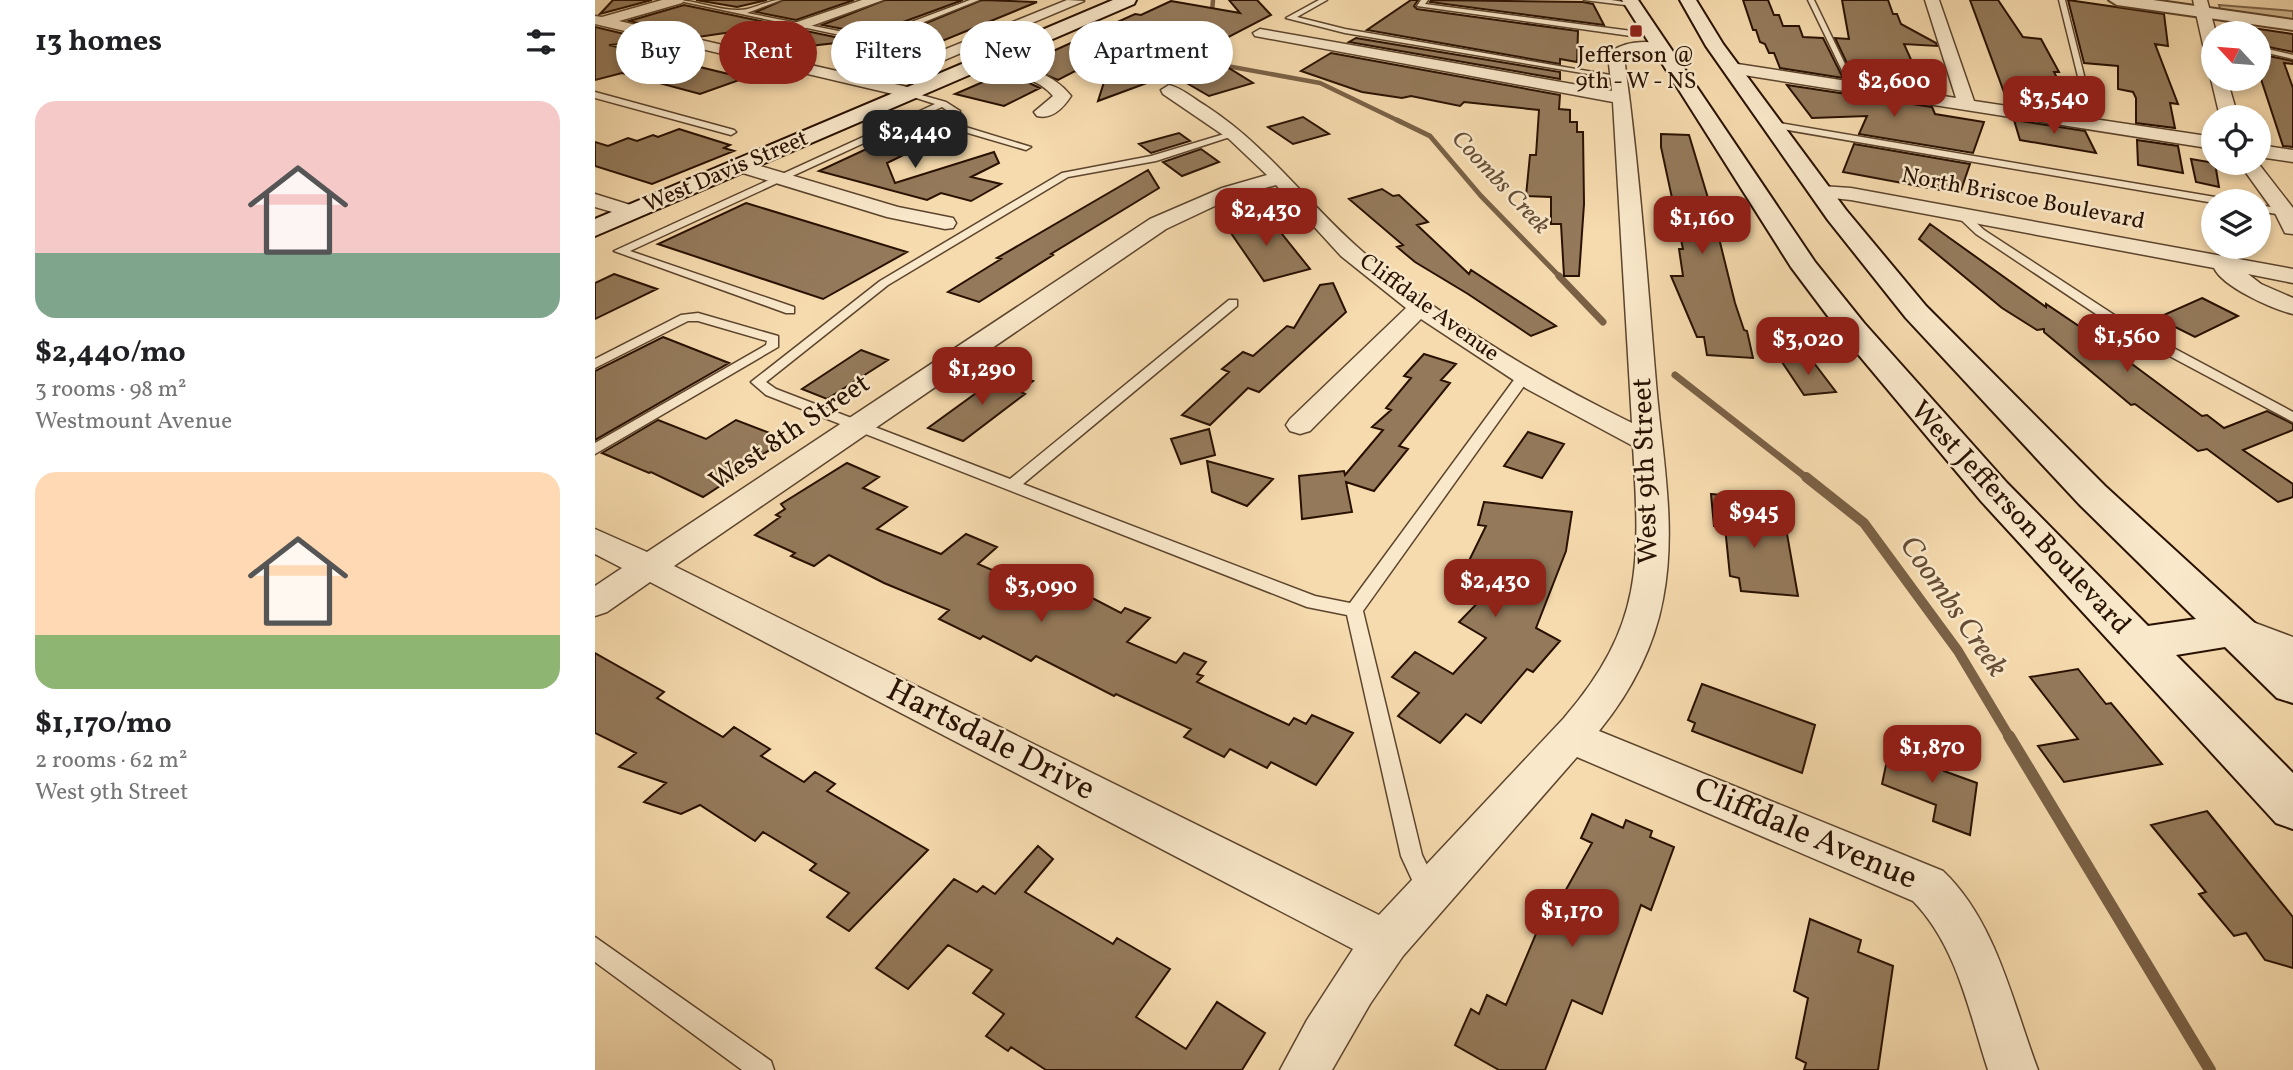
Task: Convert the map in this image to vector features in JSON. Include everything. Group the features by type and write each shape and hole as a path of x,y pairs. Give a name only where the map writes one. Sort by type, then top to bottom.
{"main road":[{"name":"West Davis Street","path":"1055,31 1128,0"},
{"path":"1688,0 1723,57 1821,192 1890,281 1959,360 2092,495 2293,685"},
{"path":"2117,0 2293,9"},
{"name":"West Jefferson Boulevard","path":"1631,2 1805,267 1853,330 1939,432 2137,645 2293,807"},
{"path":"2198,3 2293,24"},
{"path":"1655,40 1723,57"},
{"name":"West Davis Street","path":"595,228 960,72"},
{"path":"2137,645 2233,629"}],"street":[{"path":"597,22 677,0"},
{"path":"815,21 876,0"},
{"path":"872,85 1076,0 1111,7"},
{"path":"1932,0 1967,104"},
{"path":"2198,3 2204,21"},
{"path":"597,22 719,49"},
{"path":"1260,33 1619,88"},
{"name":"West 9th Street","path":"1305,1070 1325,1033 1386,942 1571,737 1609,685 1633,646 1647,603 1653,564 1648,442 1618,51 1655,40"},
{"path":"1723,57 1854,87 2201,141"},
{"path":"817,72 910,93"},
{"path":"1043,112 1056,104 1062,96 1059,90 1047,84"},
{"name":"Cliffdale Avenue","path":"1169,90 1234,134 1258,154 1361,262 1420,307 1524,376 1597,418 1648,442"},
{"path":"2271,152 2293,156"},
{"path":"740,166 894,213 945,223"},
{"path":"2257,175 2290,218"},
{"name":"West 8th Street","path":"595,603 1158,223 1229,192 1278,178"},
{"name":"North Briscoe Boulevard","path":"1821,192 1851,194 2293,276"},
{"path":"595,200 633,212"},
{"path":"2215,262 2253,289 2293,307"},
{"path":"1300,425 1420,307"},
{"name":"Hartsdale Drive","path":"595,540 1386,942"},
{"path":"2233,629 2293,651"},
{"name":"Cliffdale Avenue","path":"1571,737 1899,872 1929,887 1948,909 1971,955 2013,1070"}],"lane":[{"path":"677,0 777,21"},
{"path":"740,13 778,0"},
{"path":"817,29 859,37 886,34 976,0"},
{"path":"1324,0 1290,18 1619,88"},
{"path":"1425,0 1419,5 1631,34 1655,40"},
{"path":"1587,0 1631,2"},
{"path":"1811,0 1854,87"},
{"path":"2061,0 2094,125"},
{"path":"2271,52 2293,57"},
{"path":"910,93 943,104 957,113 954,126 1026,147"},
{"path":"595,95 731,132"},
{"path":"790,310 620,251 943,104"},
{"path":"1773,125 2201,198"},
{"path":"1234,134 1153,159 1065,175 884,284 758,382 771,392 856,426 1313,603 1354,610"},
{"path":"2271,212 2290,218"},
{"path":"1962,215 1980,232 2121,325 2293,418"},
{"path":"1013,485 1233,303"},
{"path":"595,364 685,318 698,317 773,339 772,347 595,449"},
{"path":"1429,892 1412,856 1354,610 1524,376"},
{"path":"595,948 762,1070"}],"shaded area":[{"path":"2219,5 2293,11 2293,23 2221,11"}],"building":[{"path":"613,0 652,0 600,14"},
{"path":"696,0 767,0 737,7"},
{"path":"783,0 854,0 796,20 756,12"},
{"path":"885,0 963,0 906,21 832,21"},
{"path":"982,0 1037,2 991,21 960,21 960,34 946,39 946,21 931,21"},
{"path":"1229,0 1257,0 1271,15 1233,35 1233,21 1119,21 1135,14 1141,15 1171,1 1240,13"},
{"path":"1411,0 1418,0 1414,6 1417,9 1578,31 1577,62 1560,59 1560,64 1367,30"},
{"path":"1743,0 1768,0 1774,15 1779,15 1783,26 1799,26 1803,37 1823,38 1843,78 1780,68 1774,53 1769,53 1765,44 1760,42 1756,30 1753,30"},
{"path":"1842,0 1888,0 1893,14 1897,14 1901,24 1936,43 1937,46 1904,44 1925,91 1855,80 1835,38 1849,39"},
{"path":"1970,0 1998,0 2023,37 2041,39 2059,72 2054,72 2075,114 2008,103"},
{"path":"2068,0 2164,14 2168,46 2155,44 2178,104 2170,103 2175,128 2136,123 2136,98 2133,92 2118,89 2118,66 2084,63"},
{"path":"1430,2 1583,2 1593,4 1604,25"},
{"path":"684,5 761,21 719,21 719,34 705,36 705,21 629,21"},
{"path":"595,27 616,32 616,44 609,45 616,47 616,75 595,80"},
{"path":"2271,31 2293,34 2293,52 2271,47"},
{"path":"817,33 831,36 831,44 817,45"},
{"path":"1356,38 1560,72 1560,79 1349,42"},
{"path":"1069,44 1069,74 1058,80 1055,79 1055,50"},
{"path":"1331,53 1560,95 1559,109 1570,110 1570,122 1577,122 1577,132 1583,132 1584,204 1579,276 1564,276 1561,224 1551,224 1551,197 1526,196 1530,155 1536,155 1539,110 1464,102 1460,106 1411,96 1402,98 1362,92 1301,71"},
{"path":"2271,56 2293,61 2293,64 2284,63 2293,88 2293,147 2283,146 2265,91 2271,91"},
{"path":"705,68 719,72 719,84 728,84 700,94 663,84 705,84"},
{"path":"1233,71 1253,83 1209,96 1188,84 1233,84"},
{"path":"978,84 1031,84 1040,88 1004,106 955,94"},
{"path":"1103,84 1144,84 1098,101"},
{"path":"1787,85 1932,107 1935,114 1984,122 1973,153 1859,134 1867,116 1812,118"},
{"path":"1303,117 1329,134 1293,144 1268,127"},
{"path":"2014,120 2085,131 2096,153 2020,140"},
{"path":"920,124 928,143 887,163 895,183 994,152 999,163 971,177 1001,184 971,201 941,193 927,200 819,171"},
{"path":"679,129 730,145 724,148 734,151 652,184 595,166 595,142 608,146 628,138 637,141"},
{"path":"1179,133 1190,141 1151,153 1139,144"},
{"path":"1661,134 1689,135 1714,218 1735,303 1744,330 1747,331 1753,358 1707,355 1704,337 1697,337 1671,276 1683,276 1679,249 1683,249 1661,147"},
{"path":"2137,140 2178,146 2183,173 2138,165"},
{"path":"1854,144 1970,164 1960,193 1956,193 1843,172"},
{"path":"1201,149 1219,162 1182,176 1163,162"},
{"path":"2191,159 2201,161 2201,175 2217,175 2219,187 2196,182"},
{"path":"1148,170 1159,188 979,302 948,292 1001,259 997,258"},
{"path":"1382,189 1393,196 1399,195 1428,222 1417,225 1469,274 1471,270 1556,326 1531,336 1415,262 1397,247 1403,245 1349,199"},
{"path":"746,203 907,252 823,299 658,244"},
{"path":"1252,213 1274,224 1310,269 1264,281 1226,226"},
{"path":"1930,224 2046,307 2046,304 2101,341 2202,416 2207,415 2224,428 2267,411 2293,424 2293,430 2243,450 2293,484 2293,497 2278,502 2207,449 2198,451 2135,404 2131,405 2044,332 2044,329 2037,330 2002,308 1919,239"},
{"path":"614,274 657,289 595,319 595,283"},
{"path":"1333,283 1346,312 1259,392 1248,388 1210,425 1182,415 1229,372 1222,369 1243,352 1253,356 1287,326 1294,328 1320,285"},
{"path":"2202,298 2238,316 2195,337 2157,318"},
{"path":"663,337 729,363 595,440 595,371"},
{"path":"861,350 888,360 827,399 802,389"},
{"path":"1424,354 1456,364 1441,380 1450,383 1399,446 1408,449 1374,491 1346,482 1352,512 1302,519 1299,476 1344,471 1345,475 1383,430 1372,427 1391,410 1386,408 1411,378 1404,376"},
{"path":"1811,359 1836,392 1804,395 1782,362"},
{"path":"1005,372 1033,381 1019,391 1025,394 963,441 928,428"},
{"path":"658,420 706,439 736,420 780,437 773,441 779,444 760,456 763,458 703,497 651,472 602,453"},
{"path":"1209,429 1215,455 1181,464 1171,439"},
{"path":"1528,432 1564,444 1542,478 1504,466"},
{"path":"1207,461 1273,479 1247,506 1212,492"},
{"path":"847,463 879,477 863,488 907,507 877,529 941,554 966,534 997,547 978,564 1011,578 1007,581 1058,602 1073,588 1121,613 1125,608 1150,618 1127,642 1176,663 1184,653 1206,662 1197,674 1203,676 1197,682 1289,725 1294,718 1306,724 1312,715 1353,733 1316,785 1271,762 1267,768 1230,749 1224,757 1184,737 1191,729 1116,694 1114,696 1036,656 1031,661 983,636 980,639 939,619 949,610 884,583 829,555 814,566 791,556 795,553 755,535 780,517 776,515 785,509 781,504"},
{"path":"1711,494 1744,497 1748,526 1764,527 1765,532 1787,534 1798,596 1741,591 1739,578 1730,576 1725,527 1714,526"},
{"path":"1484,502 1572,512 1566,551 1536,628 1560,641 1533,672 1527,669 1481,723 1466,714 1440,743 1398,716 1419,693 1392,677 1415,652 1453,674 1486,638 1459,622 1492,588 1460,579 1486,526 1478,525"},
{"path":"595,653 664,692 657,698 723,737 734,727 770,749 761,756 804,782 815,772 835,784 827,791 928,850 849,931 827,917 849,893 810,870 816,864 763,832 755,841 700,805 681,814 644,802 666,783 619,767 636,753 595,733"},
{"path":"2078,669 2106,704 2111,703 2162,764 2064,782 2038,746 2078,739 2030,677"},
{"path":"1702,684 1815,725 1802,773 1692,731 1695,723 1688,720"},
{"path":"1909,741 1946,754 1944,771 1977,783 1970,835 1933,821 1936,805 1882,784 1890,746 1908,753"},
{"path":"2207,811 2293,917 2293,968 2265,960 2246,933 2234,936 2199,894 2206,892 2151,825"},
{"path":"1592,814 1623,828 1626,820 1652,831 1650,837 1674,847 1651,910 1641,905 1602,1014 1572,1000 1545,1070 1499,1070 1455,1045 1471,1009 1479,1014 1487,995 1506,1005 1546,910 1553,913 1592,843 1581,838"},
{"path":"1038,846 1053,859 1025,892 1113,944 1117,938 1170,969 1136,1017 1186,1049 1217,1002 1265,1033 1242,1070 1046,1070 1011,1047 1008,1051 986,1036 1004,1014 973,993 992,970 948,945 908,989 876,968 954,879 977,892 983,886 995,894"},
{"path":"1810,919 1861,940 1858,952 1893,966 1878,1070 1804,1070 1806,1063 1796,1058 1808,998 1794,991"}],"waterway":[{"name":"Coombs Creek","path":"1206,15 1212,12 1213,0"},
{"name":"Coombs Creek","path":"1233,67 1320,83 1401,122"},
{"name":"Coombs Creek","path":"1397,120 1430,136 1481,196 1561,278"},
{"name":"Coombs Creek","path":"1559,276 1603,322"},
{"name":"Coombs Creek","path":"1675,375 1808,479"},
{"name":"Coombs Creek","path":"1806,477 1864,523 1958,651 2010,738"},
{"name":"Coombs Creek","path":"2009,736 2210,1070"}],"place":[{"name":"Jefferson @ 9th - W - NS","path":"1636,31"}]}
